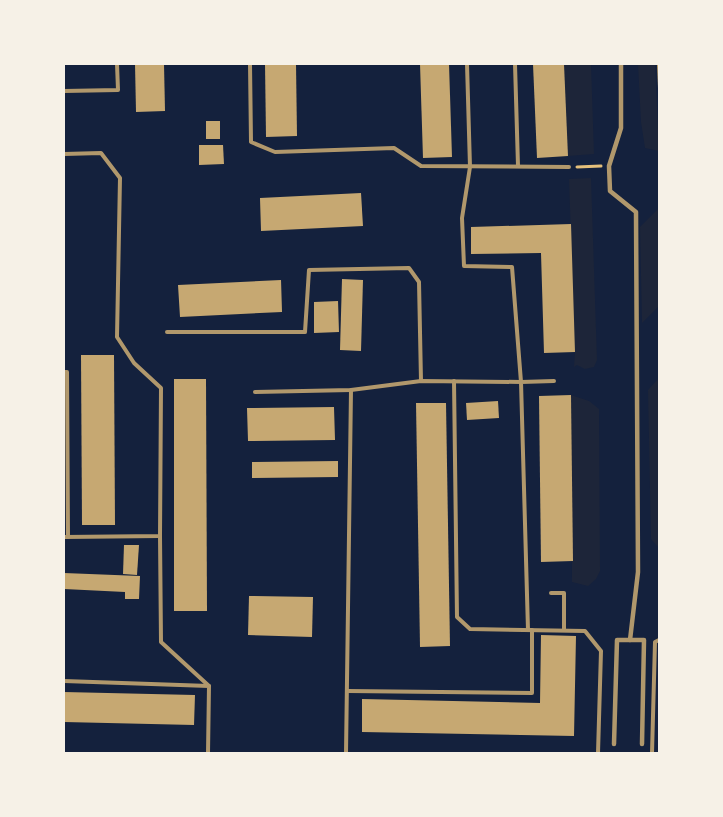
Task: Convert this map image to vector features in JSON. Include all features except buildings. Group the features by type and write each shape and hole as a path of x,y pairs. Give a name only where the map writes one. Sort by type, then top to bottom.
{"street":[{"path":"621,64 621,128 609,166 610,191 636,212 638,572 630,640"},
{"path":"614,744 617,640 644,640 642,744"}],"lane":[{"path":"64,91 118,90 117,64"},
{"path":"250,64 251,142 275,152 394,148 420,166 569,167"},
{"path":"348,691 532,693 521,382 512,268 464,266 462,218 470,166 467,64"},
{"path":"515,64 518,166"},
{"path":"64,154 101,153 120,178 117,337 134,362 161,388 161,642 209,686 208,753"},
{"path":"167,332 305,332 309,270 409,268 419,282 422,381"},
{"path":"64,372 67,372 66,537 160,536"},
{"path":"255,392 351,390 422,381 554,381"},
{"path":"454,381 457,617 470,629 586,631 601,651 598,753"},
{"path":"346,753 351,390"},
{"path":"551,593 564,593 564,630"},
{"path":"652,753 655,642 659,640"},
{"path":"64,681 209,686"}],"path":[{"path":"569,167 609,166"}],"shaded area":[{"path":"564,64 591,64 594,154 568,156"},
{"path":"638,64 655,64 659,151 645,148 641,122"},
{"path":"591,178 597,360 594,367 585,369 577,365 574,367 569,179"},
{"path":"659,208 659,306 642,323 640,227"},
{"path":"659,378 659,548 651,539 648,390"},
{"path":"571,395 589,401 599,409 600,571 596,579 588,586 572,582"}]}
